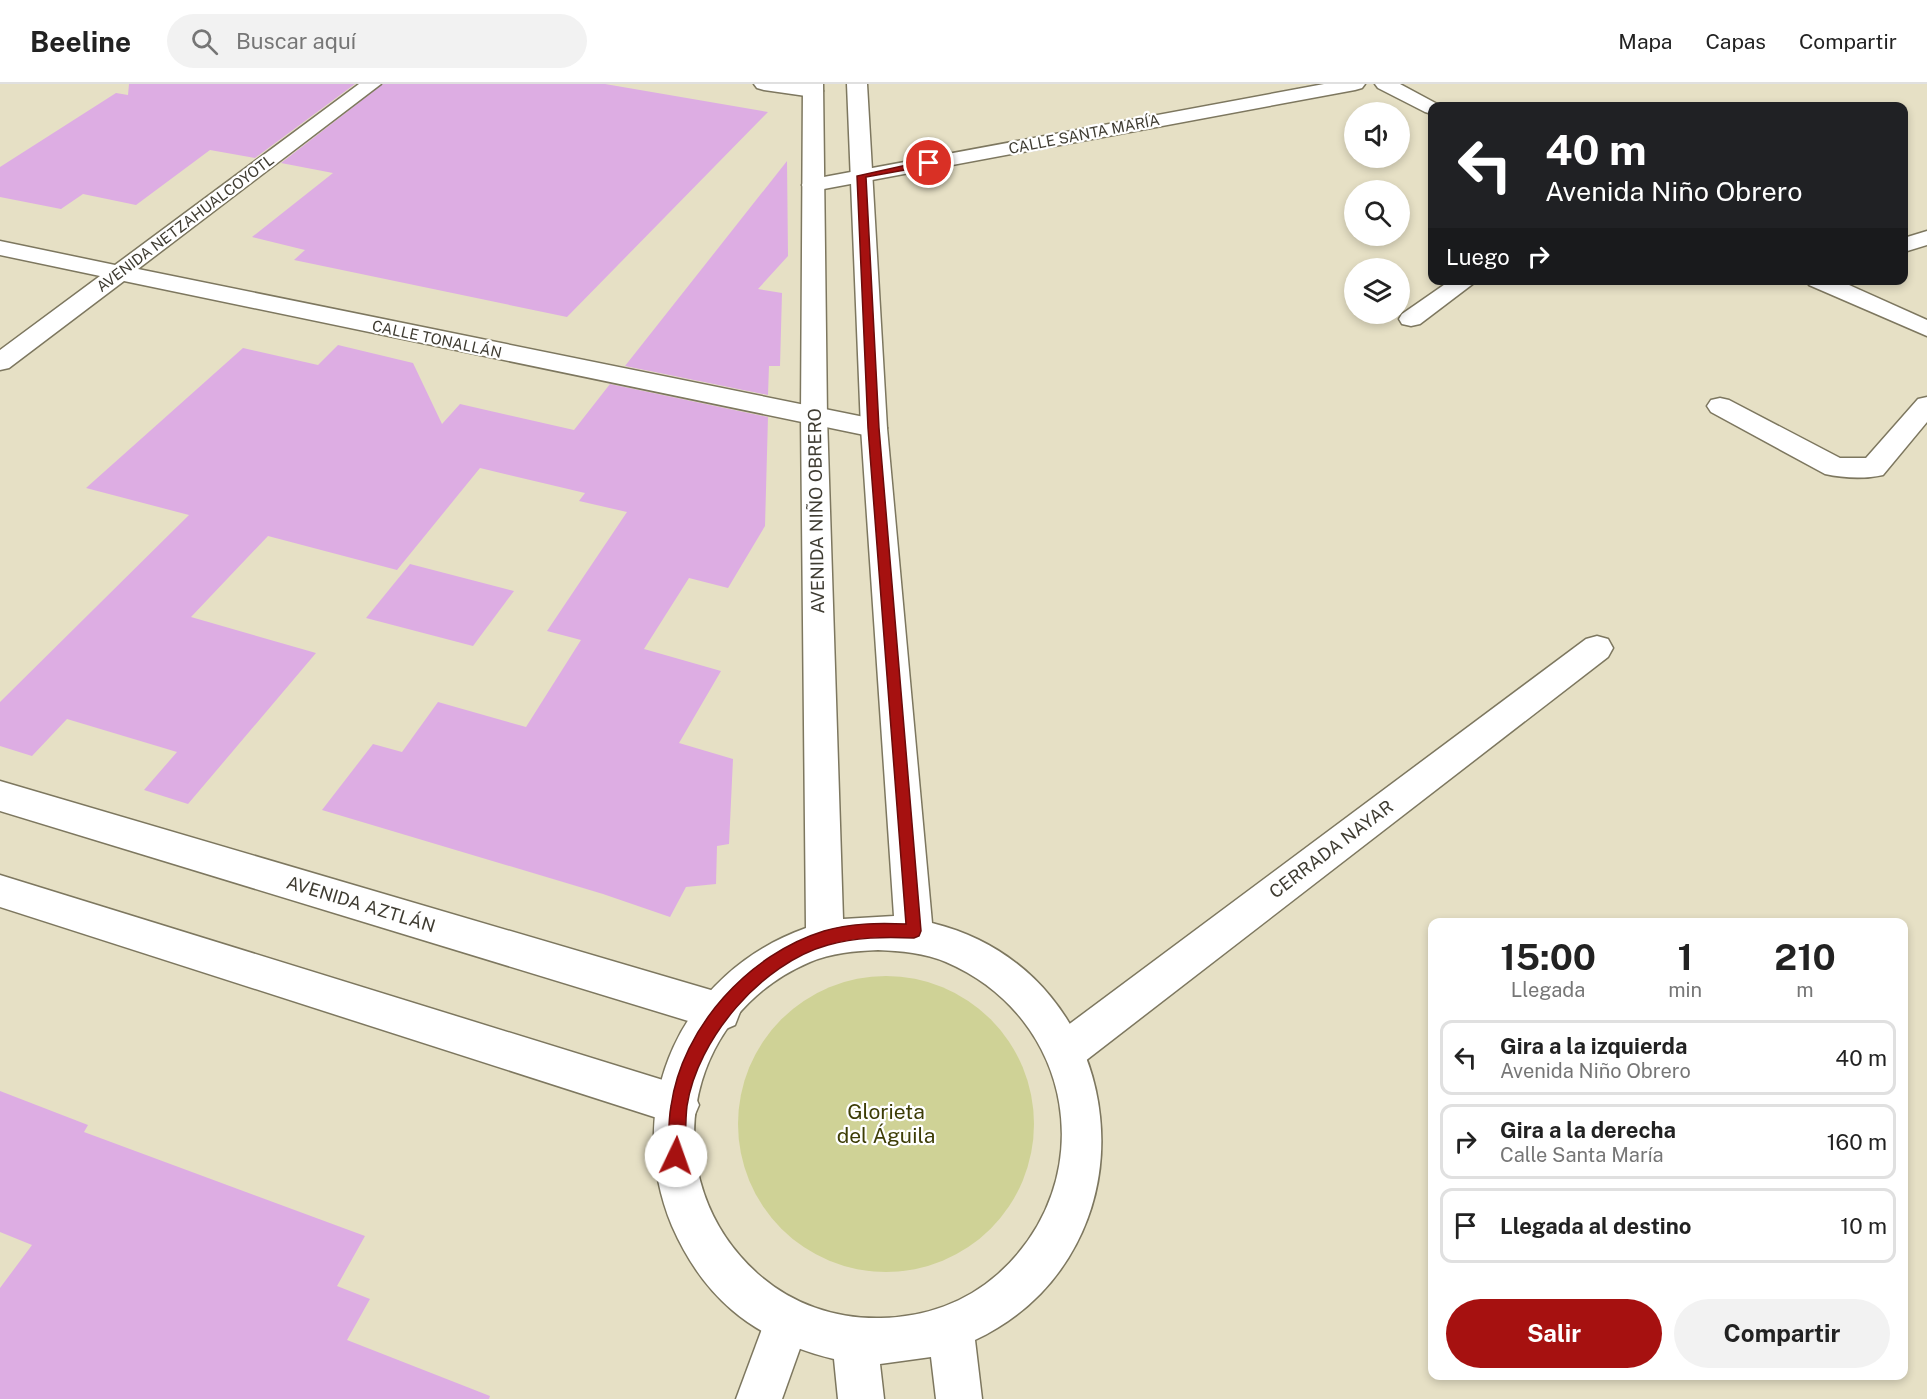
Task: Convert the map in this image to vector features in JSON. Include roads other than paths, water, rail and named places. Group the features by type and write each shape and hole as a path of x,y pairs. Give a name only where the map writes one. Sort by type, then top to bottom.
{"street":[{"name":"AVENIDA NETZAHUALCOYOTL","path":"0,363 371,84"},
{"path":"764,84 813,88"},
{"path":"857,84 874,428 914,931"},
{"name":"CALLE SANTA MARÍA","path":"813,184 1355,84"},
{"path":"1385,84 1428,106"},
{"name":"AVENIDA NIÑO OBRERO","path":"813,88 814,417 825,938"},
{"path":"1908,244 1927,238"},
{"name":"CALLE TONALLÁN","path":"0,248 117,274 874,428"},
{"path":"1411,319 1460,285"},
{"path":"1828,285 1927,328"},
{"path":"1720,406 1835,467 1859,470 1873,468 1927,405"},
{"name":"CERRADA NAYAR","path":"1066,1051 1597,648"},
{"name":"AVENIDA AZTLÁN","path":"0,796 721,1012"},
{"path":"0,891 679,1105"},
{"path":"869,930 914,931 952,941 988,958 1019,982 1046,1014 1066,1051 1077,1093 1081,1138 1074,1183 1056,1228 1029,1269 994,1303 951,1329 904,1343 855,1344 785,1326 741,1295 707,1255 685,1208 676,1156 679,1105 688,1071 702,1041 721,1012 751,981 787,955 825,938 869,930"},
{"path":"759,1399 785,1326"},
{"path":"951,1329 959,1399"},
{"path":"855,1344 861,1399"}],"park label":[{"name":"Glorieta del Águila","path":"886,1123"}]}
